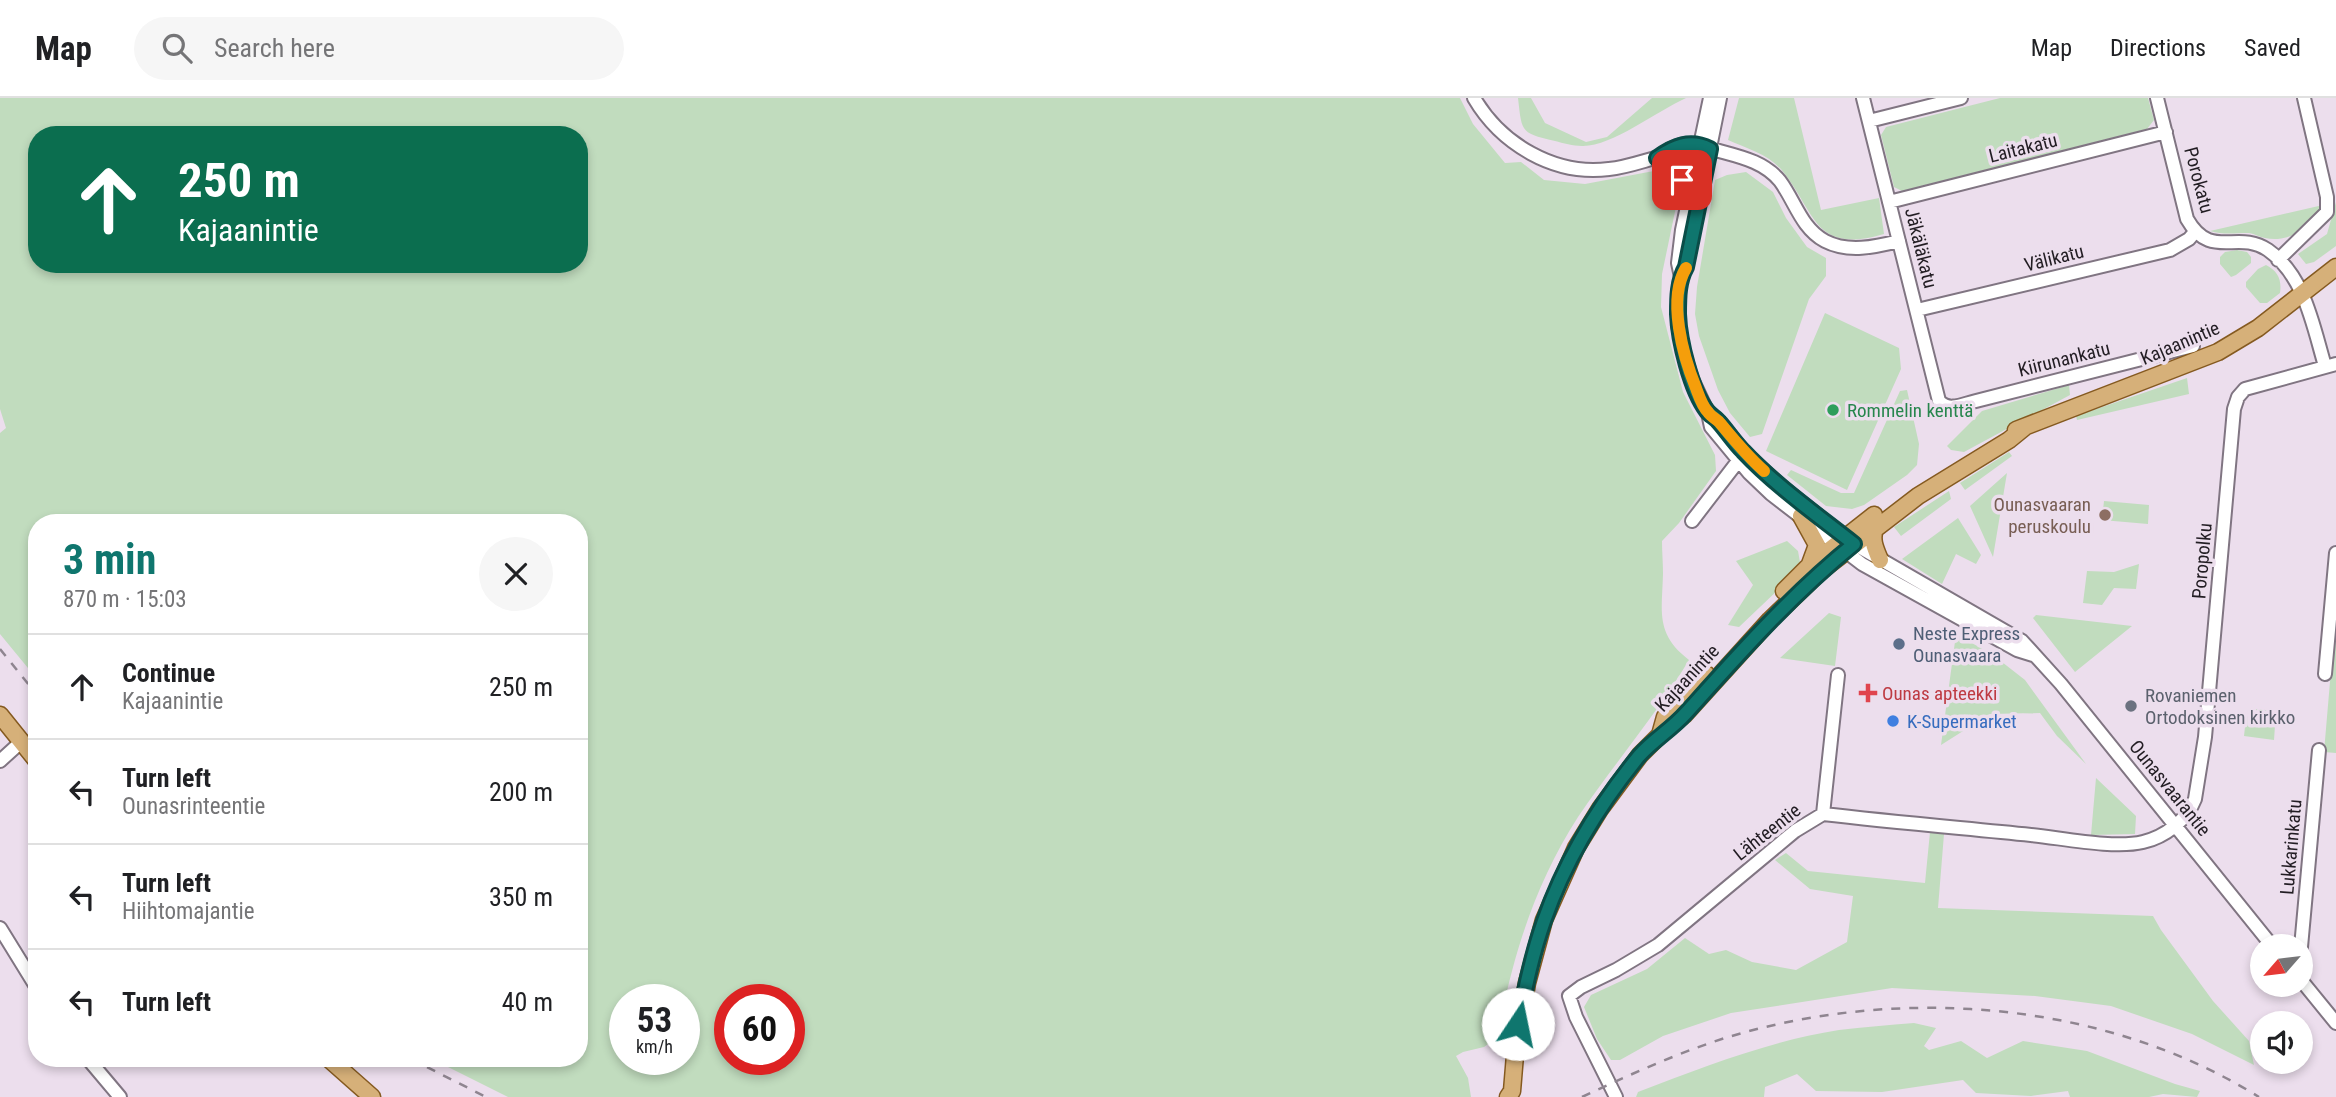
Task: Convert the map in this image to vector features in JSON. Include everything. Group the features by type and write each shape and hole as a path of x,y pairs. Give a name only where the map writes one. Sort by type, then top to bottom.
{"main road":[{"name":"Kajaanintie","path":"1660,734 1684,715 1770,620 1845,544 1915,487 1996,437 2218,352 2258,328 2336,267"},
{"name":"Kajaanintie","path":"1660,734 1665,717 1808,567 1875,528 1918,496 2025,427"},
{"path":"1801,516 1816,545 1808,567"},
{"path":"1875,528 1873,544 1880,560"},
{"path":"0,715 28,750"},
{"path":"1512,1095 1518,1024 1544,920 1576,848 1589,826 1634,764 1660,734"},
{"path":"338,1067 372,1097"}],"street":[{"path":"1474,98 1492,123 1512,142 1541,159 1573,168 1598,170 1657,158 1671,148 1683,145 1739,156 1768,169 1786,190 1811,232 1823,240 1847,248 1874,247 1899,241"},
{"path":"1681,277 1686,267 1710,98"},
{"path":"1720,98 1686,205 1678,263 1681,277 1678,325 1684,353 1708,412 1718,420 1741,457 1771,494 1845,544"},
{"name":"Jäkäläkatu","path":"1863,98 1939,401 1944,406"},
{"path":"1869,121 1961,98"},
{"name":"Porokatu","path":"2157,98 2188,219 2195,232 2214,242 2256,244 2269,251 2295,280 2330,365"},
{"path":"2278,260 2327,212 2328,197 2304,98"},
{"name":"Laitakatu","path":"1889,202 2166,131"},
{"path":"1657,158 1674,166 1679,172 1686,205"},
{"name":"Välikatu","path":"1917,310 2170,250 2189,239 2195,232"},
{"name":"Kiirunankatu","path":"1944,406 1949,408 2193,346"},
{"name":"Poropolku","path":"2175,825 2192,807 2195,799 2205,737 2234,409 2238,397 2245,389 2330,365"},
{"path":"1692,521 1741,457"},
{"path":"1741,457 1780,485 1845,544"},
{"name":"Ounasvaarantie","path":"1845,544 1862,564 2017,650 2034,655"},
{"name":"Ounasvaarantie","path":"1845,544 1880,560 2012,634 2027,646 2061,684 2263,934"},
{"path":"2325,674 2336,553"},
{"path":"1823,814 1838,675"},
{"path":"0,761 22,742"},
{"name":"Lukkarinkatu","path":"2302,934 2319,750"},
{"name":"Lähteentie","path":"1616,1097 1576,1017 1569,996 1658,945 1797,830 1823,814 2079,841 2126,843 2154,839 2175,825"},
{"path":"0,928 28,973"},
{"path":"2314,997 2336,1023"},
{"path":"95,1067 120,1097"}],"green space":[{"path":"0,98 1460,98 1473,124 1505,163 1521,162 1544,180 1585,184 1659,170 1672,173 1677,187 1677,202 1662,274 1661,307 1683,392 1715,455 1716,471 1679,523 1662,541 1663,622 1670,641 1689,660 1578,817 1549,869 1518,951 1498,1037 1484,1047 1456,1056 1468,1078 1471,1097 508,1097 448,1067 588,1067 588,514 28,514 28,668 0,634 0,433 6,428 0,409"},
{"path":"1518,98 1531,98 1545,123 1586,142 1607,137 1652,98 1686,98 1620,135 1594,145 1582,146 1529,133 1522,124"},
{"path":"1739,98 1794,98 1821,210 1879,198 1884,234 1861,239 1844,239 1831,235 1820,227 1779,167 1759,153 1728,140"},
{"path":"2000,98 2148,98 2154,120 2147,129 1902,191 1894,187 1881,135 1886,127"},
{"path":"1746,172 1773,192 1786,218 1807,247 1826,258 1826,276 1809,299 1762,434 1750,437 1730,413 1718,390 1699,336 1695,314 1715,180"},
{"path":"2336,202 2336,246 2314,262 2306,264 2298,254 2327,234"},
{"path":"2323,205 2314,220 2292,236 2274,239 2249,233 2210,231"},
{"path":"2225,252 2247,252 2251,263 2231,277 2220,264 2220,257"},
{"path":"2266,265 2278,276 2280,293 2267,303 2260,303 2246,287 2246,282 2258,269"},
{"name":"Rommelin kenttä","path":"1825,313 1899,348 1901,369 1847,490 1766,451"},
{"path":"2187,378 2189,394 2077,420 2076,416"},
{"path":"2069,385 2070,395 1964,452 1951,450 1947,446 1982,411"},
{"path":"1907,390 1919,444 1917,465 1907,475 1864,505 1852,509 1826,506 1787,475 1791,470 1841,493 1854,493 1900,391"},
{"path":"2009,452 2012,456 1965,490 1960,483"},
{"path":"2007,473 1993,557 1970,506"},
{"path":"1949,491 1951,499 1901,536 1894,527"},
{"path":"2104,501 2149,505 2148,524 2102,520"},
{"path":"1958,518 1981,555 1976,564 1956,554 1942,584 1902,559"},
{"path":"1787,541 1798,551 1801,568 1739,627 1728,625 1753,585 1736,561"},
{"path":"2139,564 2136,589 2114,588 2102,605 2083,603 2087,571 2114,572"},
{"path":"1829,613 1841,617 1835,666 1780,658"},
{"path":"2036,615 2132,626 2075,672 2033,618"},
{"path":"1956,634 1993,655 2025,680 2086,764 2057,736 2040,713 1990,714 1941,745"},
{"path":"2334,635 2336,636 2336,753 2324,752"},
{"path":"2255,709 2276,711 2274,740 2244,736 2246,718"},
{"path":"2096,778 2136,816 2135,834 2091,835"},
{"path":"1930,832 1944,834 1938,908 2153,916 2213,1001 2249,1041 2250,1063 2192,1034 2111,1006 2035,996 1892,988 1731,1013 1663,1036 1620,1060 1611,1060 1597,1039 1584,1007 1591,995 1647,969 1685,938 1709,954 1726,950 1752,962 1796,970 1847,942 1853,896 1810,889 1775,860 1786,853 1808,871 1925,883"},
{"path":"1914,1023 1936,1028 1924,1046 1929,1050 1961,1041 1987,1058 2023,1041 2087,1051 2200,1091 2197,1097 2163,1094 2149,1097 2070,1097 2068,1091 2031,1096 1976,1093 1963,1080 1882,1092 1816,1091 1797,1074 1765,1087 1764,1097 1636,1097 1638,1092 1687,1073 1787,1041 1839,1030"}],"railway":[{"path":"0,649 28,684"},
{"path":"1582,1097 1670,1058 1725,1038 1791,1021 1859,1011 1929,1008 1998,1011 2067,1022 2134,1039 2198,1064 2259,1097"},
{"path":"427,1067 486,1097"}],"slow traffic":[{"path":"1686,268 1681,277 1678,325 1692,379 1708,412 1764,471"}],"place":[{"name":"Rommelin kenttä","path":"1833,410"},
{"name":"Ounasvaaran peruskoulu","path":"2105,515"},
{"name":"Neste Express Ounasvaara","path":"1899,644"},
{"name":"Ounas apteekki","path":"1868,693"},
{"name":"Rovaniemen Ortodoksinen kirkko","path":"2131,706"},
{"name":"K-Supermarket","path":"1893,721"}],"route":[{"path":"1518,1024 1534,951 1544,920 1576,848 1600,809 1640,755 1660,734 1684,715 1770,620 1822,570 1854,544 1780,485 1745,453 1708,412 1692,379 1678,325 1678,300 1710,149 1699,144 1683,145 1671,148 1657,158 1674,166 1682,180"}]}
